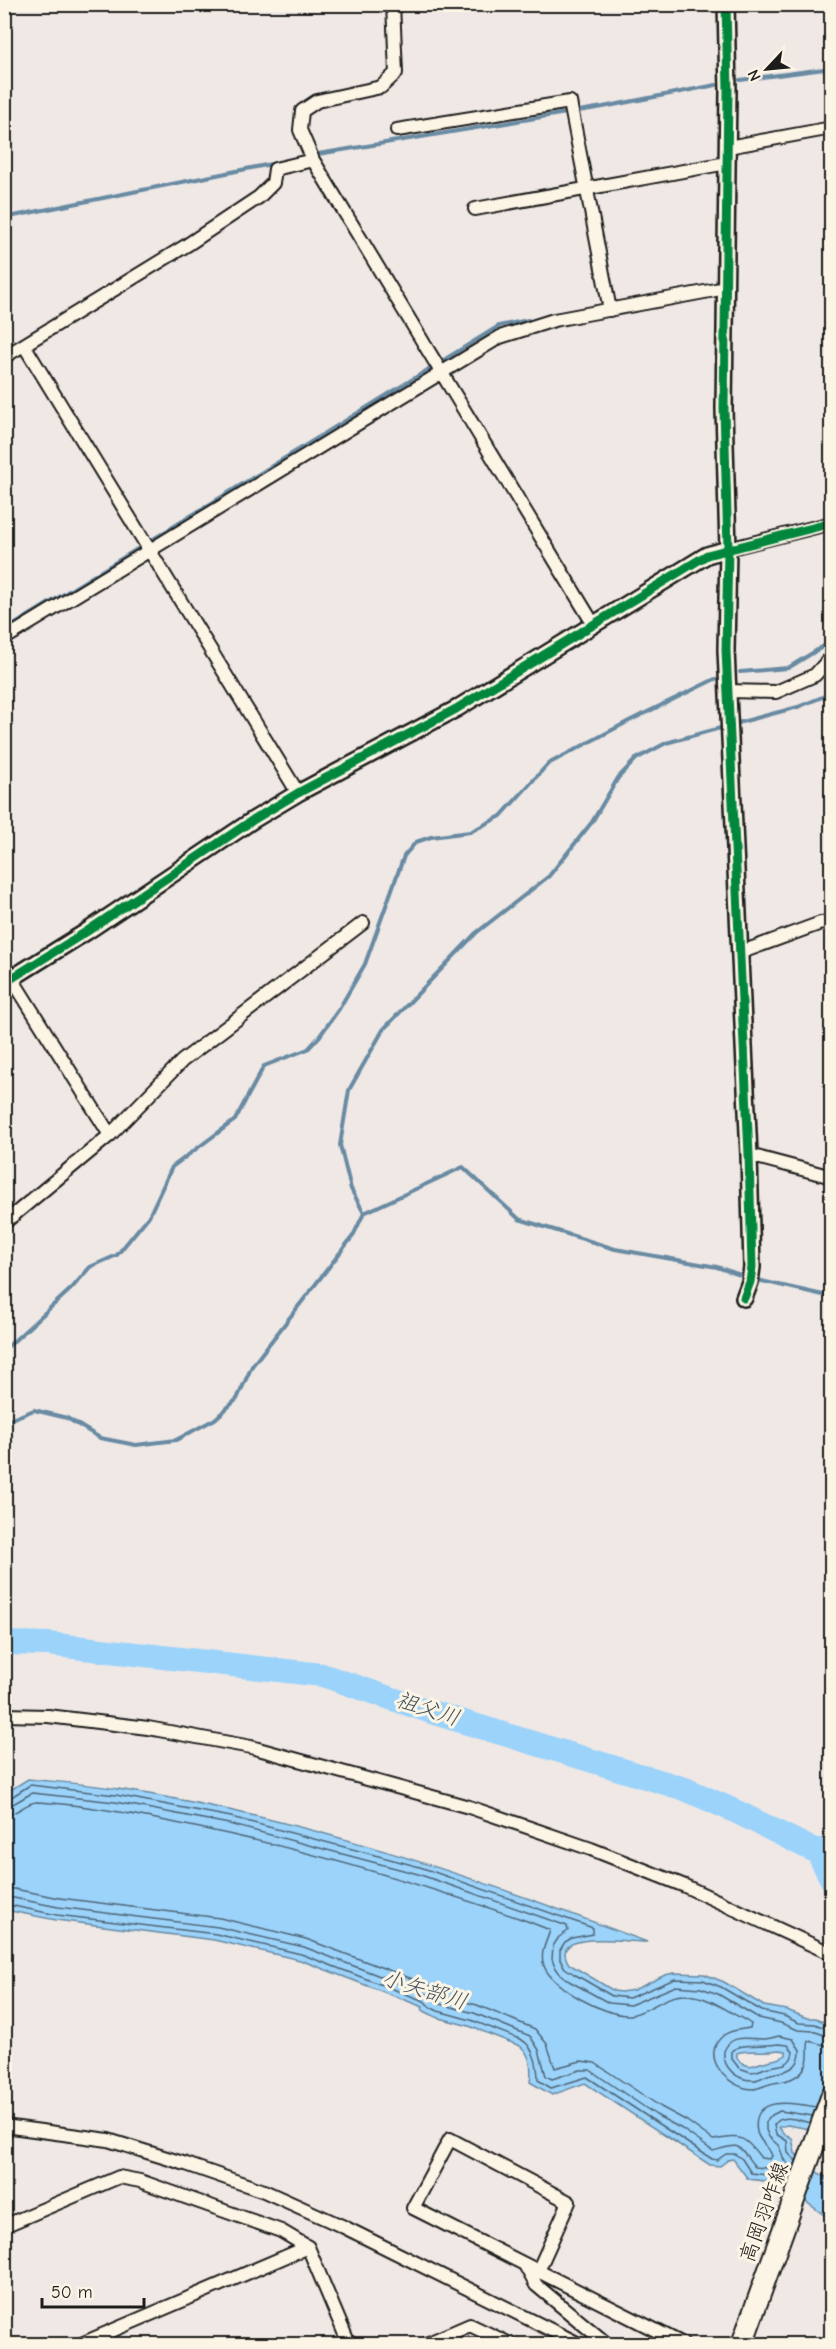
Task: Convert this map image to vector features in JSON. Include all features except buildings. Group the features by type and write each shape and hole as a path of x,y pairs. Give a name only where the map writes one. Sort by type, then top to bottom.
{"main road":[{"name":"高岡羽咋線","path":"742,2344 831,2095"}],"street":[{"path":"393,4 396,73 381,87 317,100 302,111 300,130 313,160 594,624"},
{"path":"726,4 728,147 724,409 728,549 726,650 749,1155 751,1275 744,1298"},
{"path":"397,130 570,102 610,310"},
{"path":"728,147 831,128"},
{"path":"4,357 187,245 259,197 273,183 275,169 313,160"},
{"path":"475,209 727,163"},
{"path":"4,639 146,544 438,367 500,337 554,320 726,288"},
{"path":"24,345 298,793"},
{"path":"110,1135 66,1062 7,976 86,932 253,820 298,793 456,709 707,555 831,524"},
{"path":"728,692 776,692 815,675 831,656"},
{"path":"739,953 821,923 831,922"},
{"path":"4,1223 110,1135 182,1060 363,923"},
{"path":"749,1155 831,1177"},
{"path":"4,1715 48,1716 148,1728 251,1747 470,1807 685,1886 831,1954"},
{"path":"4,2126 108,2140 186,2164 264,2192 420,2265 579,2344"},
{"path":"538,2271 569,2202 450,2139 413,2208 682,2344"},
{"path":"4,2226 119,2177 140,2181 281,2231 308,2247 350,2344"},
{"path":"81,2344 308,2247"},
{"path":"524,2264 536,2285 607,2344"},
{"path":"426,2344 470,2325 510,2344"}],"water":[{"name":"小矢部川","path":"28,1779 96,1786 186,1801 320,1833 452,1872 647,1942 594,1940 580,1941 569,1946 565,1953 569,1964 614,1991 634,1990 674,1973 704,1974 724,1982 764,2006 787,2010 807,2018 816,2018 831,2026 831,2133 788,2125 779,2127 783,2133 792,2138 795,2153 815,2171 831,2180 831,2220 784,2186 748,2179 733,2159 720,2166 710,2165 585,2083 552,2095 530,2082 530,2062 524,2049 520,2046 469,2026 436,2017 422,2010 423,2007 300,1960 214,1940 56,1920 5,1910 4,1794","holes":["786,2051 786,2055 781,2058 752,2066 745,2065 737,2058 737,2053 742,2052"]}],"waterway":[{"path":"740,80 832,68"},
{"path":"312,155 603,107 716,85"},
{"path":"4,218 281,162"},
{"path":"4,631 499,326 528,320"},
{"path":"740,672 788,668 832,641"},
{"path":"4,1350 72,1288 90,1267 117,1255 149,1216 172,1167 235,1120 264,1066 308,1049 319,1037 339,1009 365,964 404,856 416,842 431,837 470,832 501,816 548,764 715,679"},
{"path":"734,724 798,707 832,693"},
{"path":"364,1213 351,1189 340,1145 349,1090 383,1030 476,933 549,876 592,822 618,778 636,759 666,743 724,727"},
{"path":"4,1422 34,1410 67,1418 100,1438 136,1445 176,1440 215,1419 237,1399 252,1366 353,1236 364,1213 463,1167 519,1219 615,1249 717,1267 746,1277"},
{"path":"753,1279 832,1297"},
{"name":"祖父川","path":"4,1643 48,1644 322,1675 431,1712 685,1789 811,1849 832,1852"},
{"path":"811,1849 828,1882"}],"cycle path":[{"path":"726,4 728,91 724,409 728,549 726,650 749,1155 752,1267 750,1282 744,1298"},
{"path":"4,983 86,932 253,820 298,793 456,709 707,555 832,523"}]}
